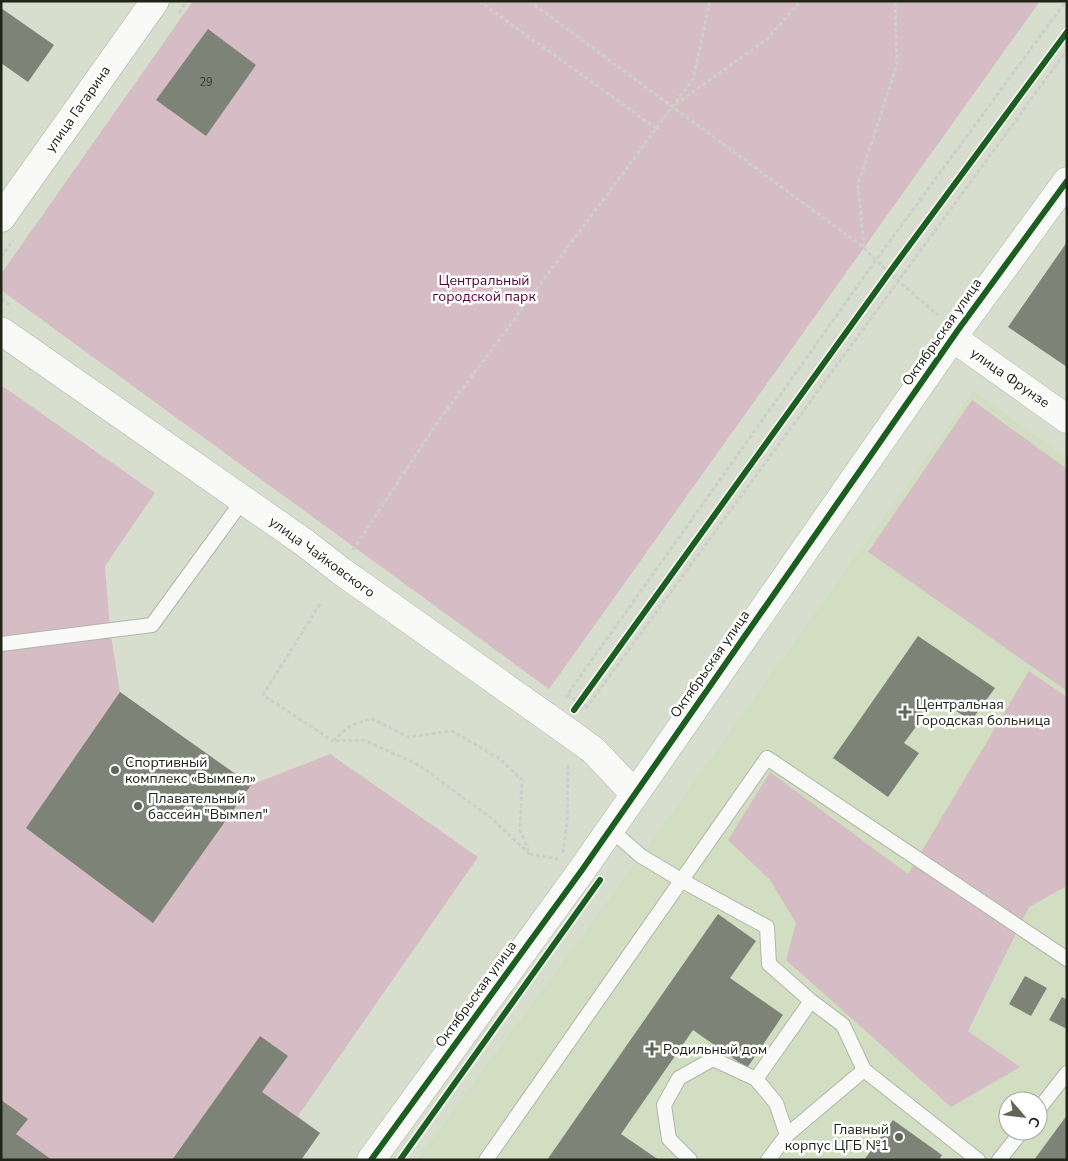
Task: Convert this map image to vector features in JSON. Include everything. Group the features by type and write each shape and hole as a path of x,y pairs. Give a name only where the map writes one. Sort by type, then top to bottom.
{"street":[{"name":"улица Гагарина","path":"1,218 155,1"},
{"name":"Октябрьская улица","path":"371,1160 610,829 948,329 1067,181"},
{"name":"улица Фрунзе","path":"948,329 1067,419"},
{"name":"улица Чайковского","path":"1,331 244,500 593,750 634,793"}],"lane":[{"path":"1,644 152,625 244,500"},
{"path":"486,1160 767,758 1067,958"},
{"path":"610,829 641,856 767,927 768,964 810,1001 843,1025 864,1070 978,1160"},
{"path":"756,1079 810,1001"},
{"path":"690,1160 668,1139 664,1105 679,1078 713,1059 756,1079 776,1103 787,1135"},
{"path":"768,1160 787,1135 864,1070"},
{"path":"1048,1097 1067,1073"},
{"path":"999,1160 1014,1141"}],"path":[{"path":"479,1 657,129"},
{"path":"529,1 864,248 948,329"},
{"path":"351,553 437,423 694,79 710,1"},
{"path":"673,106 767,39 801,1"},
{"path":"864,248 858,185 897,64 895,1"},
{"path":"1066,1 876,260 566,695 587,707 897,280 1067,50"},
{"path":"883,281 895,265"},
{"path":"320,604 263,695 333,741 364,740 419,765 491,818 530,854 566,861"},
{"path":"574,710 584,694"},
{"path":"333,741 348,727 371,718 408,737 452,731 500,759 522,780 520,830 530,854"},
{"path":"564,856 562,851 566,822 568,759"}],"shaded area":[{"name":"Центральная Городская больница","path":"974,391 1067,459 1067,1160 417,1160 641,856"}],"green space":[{"name":"Центральный городской парк","path":"193,1 1040,1 549,689 1,290 1,274"},
{"name":"Спортивный комплекс «Вымпел»","path":"1,385 155,493 105,566 110,630 120,692 251,785 330,754 478,857 298,1116 320,1133 301,1160 1,1160"},
{"path":"972,400 1067,469 1067,691 868,552"},
{"path":"1029,671 1067,697 1067,886 1029,907 968,1031 1020,1067 951,1107 786,960 796,923 770,880 728,840 770,772 908,874"}],"building":[{"path":"1,8 54,45 28,82 1,63"},
{"path":"208,29 256,65 206,136 156,100"},
{"path":"1067,242 1067,367 1008,327"},
{"path":"918,636 995,688 971,721 937,698 904,743 919,753 888,797 833,758"},
{"name":"Плавательный бассейн \"Вымпел\"","path":"120,692 251,785 153,923 26,828"},
{"name":"Родильный дом","path":"718,914 756,941 730,978 783,1015 747,1068 693,1030 621,1134 659,1160 547,1160"},
{"path":"1025,976 1047,988 1031,1016 1009,1004"},
{"path":"1062,997 1067,1000 1067,1029 1049,1020"},
{"path":"260,1036 288,1056 262,1092 320,1133 301,1160 172,1160"},
{"path":"1,1100 28,1119 16,1134 52,1160 1,1160"},
{"path":"1067,1115 1067,1160 1034,1160"},
{"name":"Главный корпус ЦГБ №1","path":"893,1120 942,1155 939,1160 864,1160"}],"cycle path":[{"path":"574,710 889,273 1067,32"},
{"path":"371,1160 582,870 958,330 1067,181"},
{"path":"400,1160 600,880"}],"place":[{"name":"Центральная Городская больница","path":"905,712"},
{"name":"Спортивный комплекс «Вымпел»","path":"115,770"},
{"name":"Плавательный бассейн \"Вымпел\"","path":"138,806"},
{"name":"Родильный дом","path":"652,1049"},
{"name":"Главный корпус ЦГБ №1","path":"899,1137"}]}
